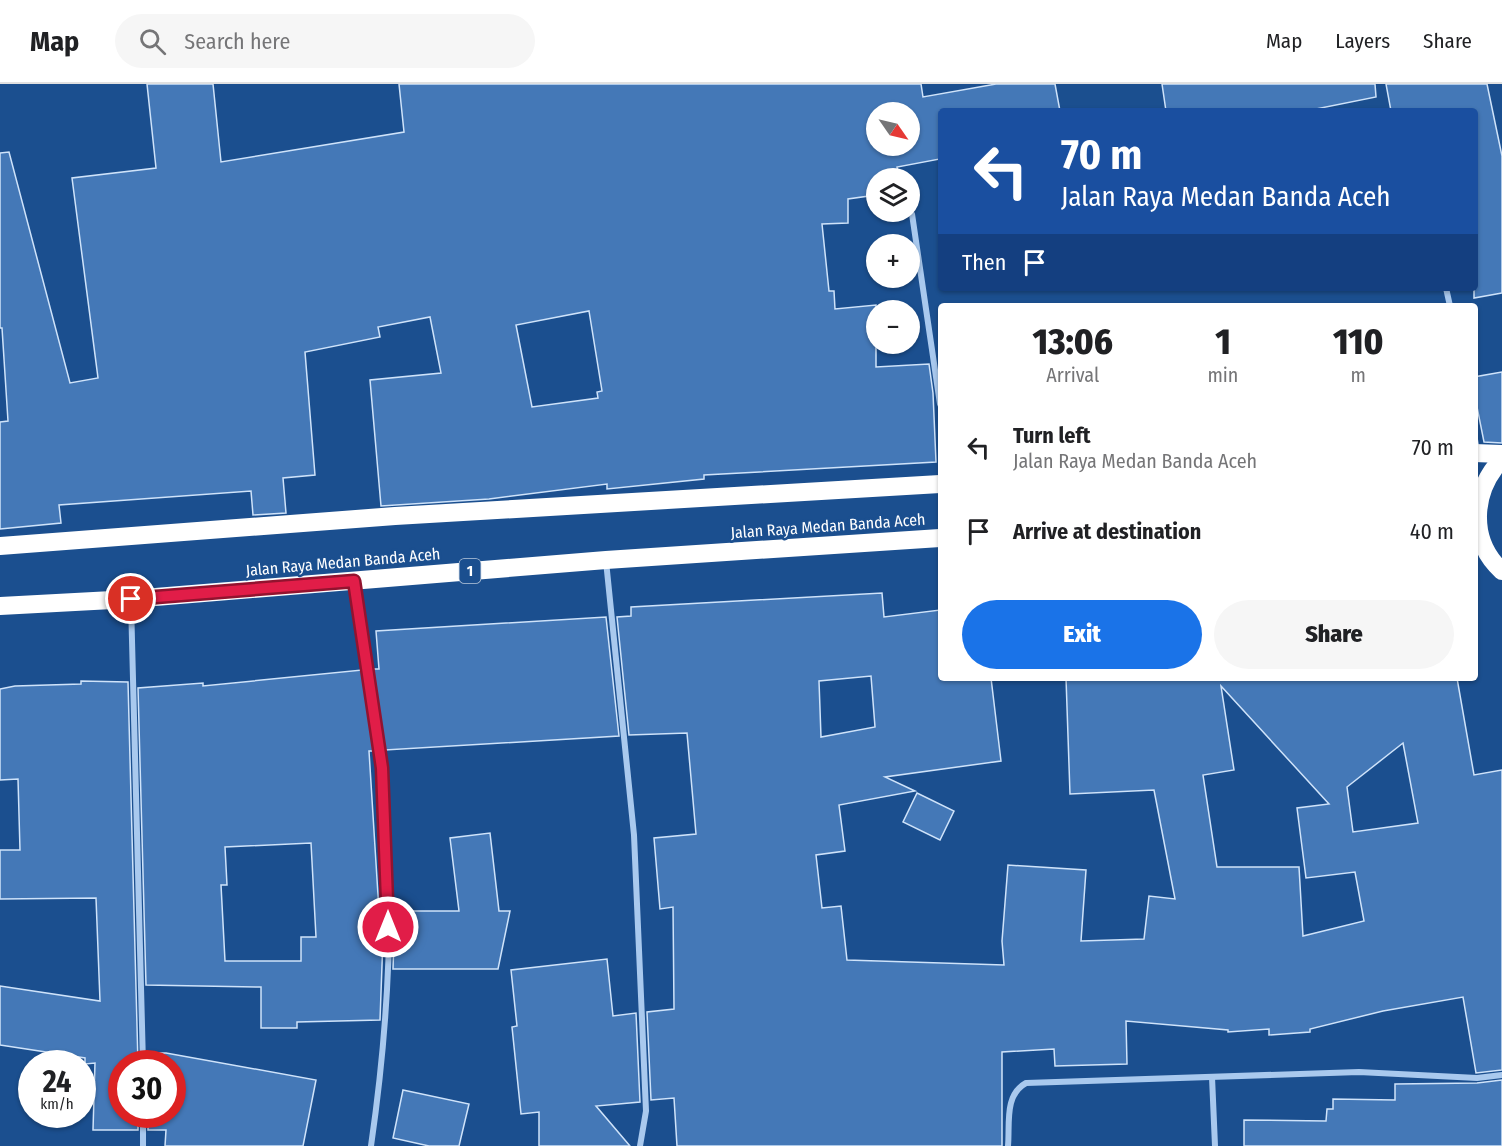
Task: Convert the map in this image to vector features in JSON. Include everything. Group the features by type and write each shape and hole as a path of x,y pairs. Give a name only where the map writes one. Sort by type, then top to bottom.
{"highway":[{"path":"1478,453 1502,453"},
{"path":"1478,509 1480,493 1491,471 1502,459"},
{"name":"Jalan Raya Medan Banda Aceh","path":"0,546 395,516 938,484"},
{"path":"1478,523 1481,542 1498,567"},
{"name":"Jalan Raya Medan Banda Aceh","path":"0,606 131,599 606,560 938,538"},
{"path":"1478,554 1498,567"}],"street":[{"path":"913,222 938,390"},
{"path":"606,560 634,834 646,1111 640,1146"},
{"path":"354,581 382,768 388,889 384,1042 371,1146"},
{"path":"131,599 143,1050"},
{"path":"1008,1146 1011,1096 1026,1083 1359,1072 1477,1078 1502,1075"},
{"path":"1212,1077 1215,1146"},
{"path":"143,1128 143,1146"}],"building":[{"path":"147,84 213,84 221,162 404,132 399,84 921,84 923,97 996,84 1055,84 1059,108 938,108 938,159 897,168 866,168 866,196 848,199 848,223 822,224 829,291 834,291 835,309 866,306 866,354 876,354 876,367 929,364 933,393 936,462 704,475 704,479 607,489 607,484 489,499 381,506 370,380 441,373 430,317 378,327 380,337 305,352 315,475 283,478 286,513 253,515 251,491 59,505 61,523 0,529 0,422 8,421 2,328 0,328 0,153 9,152 70,383 98,378 72,178 156,168","holes":["589,311 602,391 597,392 598,398 532,407 516,325"]},
{"path":"1162,84 1375,84 1376,97 1321,108 1166,108"},
{"path":"1386,84 1487,84 1502,156 1502,293 1474,298 1474,291 1478,291 1478,108 1390,108"},
{"path":"1502,372 1502,443 1484,442 1478,412 1478,376"},
{"path":"882,593 884,617 938,610 938,681 991,681 1001,761 885,777 915,791 839,805 845,851 816,855 822,908 841,906 847,960 1004,965 1002,941 1008,865 1086,870 1081,941 1144,939 1149,896 1175,899 1154,790 1070,794 1066,681 1458,681 1474,775 1502,770 1502,1070 1476,1073 1463,997 1383,1011 1310,1029 1310,1032 1269,1035 1269,1029 1228,1032 1228,1030 1126,1021 1127,1064 1055,1066 1054,1049 1002,1052 1002,1146 677,1146 674,1098 651,1100 647,1012 674,1009 673,907 660,909 654,838 696,834 687,733 629,735 617,617 631,616 631,607","holes":["871,676 875,727 821,737 819,681","1221,686 1329,804 1297,808 1306,878 1355,872 1364,921 1303,936 1299,867 1217,867 1203,775 1234,770","1403,743 1418,823 1353,832 1347,787"]},
{"path":"606,617 619,736 385,750 373,669 379,669 376,631"},
{"path":"362,670 374,751 369,751 379,911 384,911 380,1020 297,1022 297,1028 261,1028 261,987 146,985 138,688 203,683 203,686","holes":["311,843 316,937 301,937 301,961 225,961 221,885 227,885 225,847"]},
{"path":"81,681 128,682 138,1050 108,1050 108,1128 138,1128 138,1130 93,1130 96,1128 96,1050 33,1050 0,1045 0,986 100,1001 96,898 0,899 0,850 20,850 18,779 0,780 0,689 15,686 81,684"},
{"path":"917,793 954,811 940,840 903,822"},
{"path":"490,833 499,911 510,911 498,969 393,969 395,911 459,911 450,838"},
{"path":"607,959 613,1016 636,1013 640,1102 596,1106 630,1146 539,1146 539,1112 521,1114 512,1027 517,1026 511,970"},
{"path":"186,1057 316,1080 303,1146 165,1146 166,1130 148,1130 148,1128 186,1128"},
{"path":"1502,1080 1502,1146 1244,1146 1244,1120 1326,1121 1327,1109 1333,1109 1333,1099 1395,1100 1395,1084 1477,1083"},
{"path":"403,1090 469,1104 459,1146 429,1146 393,1138"}],"route":[{"path":"131,599 354,581 382,768 388,927"}]}
